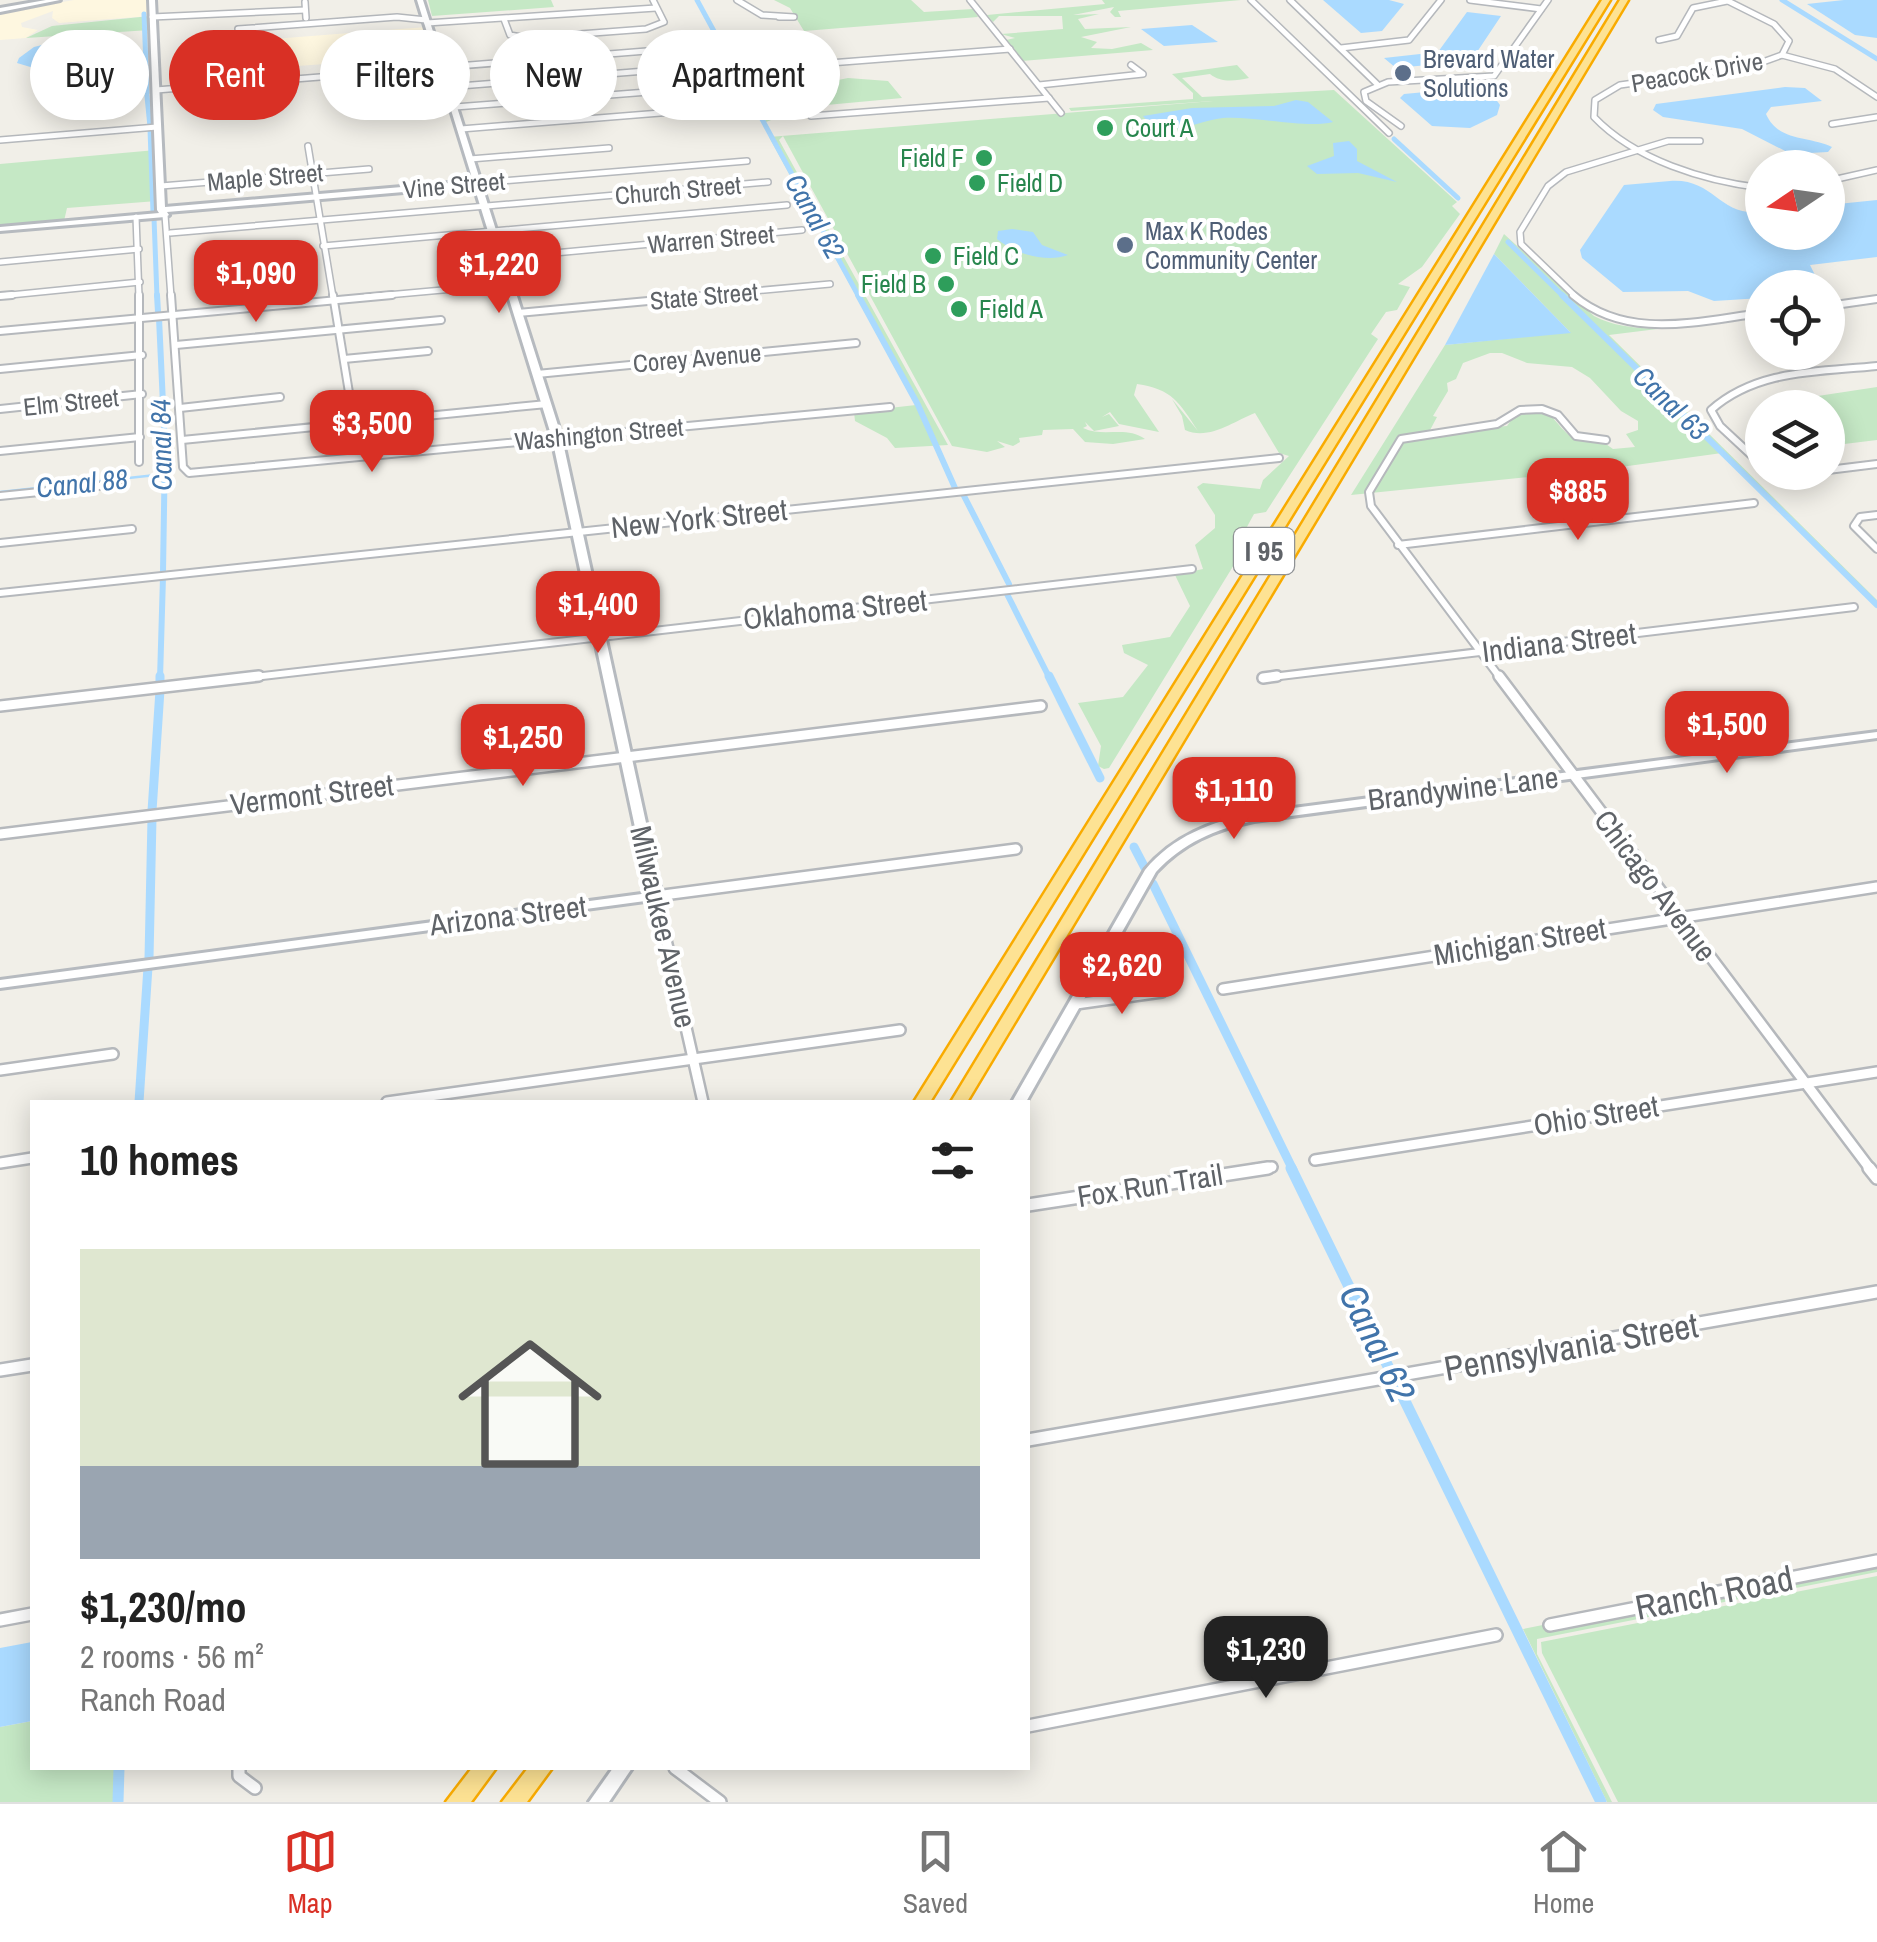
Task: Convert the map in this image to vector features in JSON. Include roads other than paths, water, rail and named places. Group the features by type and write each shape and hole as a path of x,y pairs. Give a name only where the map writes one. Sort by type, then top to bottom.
{"highway":[{"name":"I 95","path":"923,1100 1606,0"},
{"name":"I 95","path":"960,1100 1624,0"},
{"path":"457,1802 483,1770"},
{"path":"513,1802 539,1770"}],"street":[{"path":"3,8 40,0"},
{"path":"3,8 57,0"},
{"path":"152,0 157,128 163,212 170,233 182,440 546,404"},
{"name":"Milwaukee Avenue","path":"420,0 430,30"},
{"path":"558,0 563,15"},
{"path":"504,19 510,35 527,38 646,29 664,22 652,0"},
{"path":"736,0 746,11 779,17"},
{"path":"970,0 1061,113"},
{"path":"1251,0 1389,133"},
{"path":"1290,0 1377,84"},
{"path":"1341,48 1409,40 1441,0"},
{"path":"1470,0 1541,10"},
{"path":"1401,126 1364,92 1377,84 1494,76 1548,0"},
{"path":"1659,40 1676,36 1683,15 1691,8 1726,0 1781,29 1789,41 1782,55"},
{"path":"152,17 305,6 306,18"},
{"path":"238,29 397,17 427,21 504,19 656,8"},
{"path":"840,62 1010,50"},
{"path":"470,65 637,52"},
{"name":"Peacock Drive","path":"1745,187 1729,186 1635,150 1610,136 1596,120 1594,105 1605,92 1630,82 1749,67 1782,55 1835,69 1877,97"},
{"path":"1038,84 1143,74 1131,65"},
{"path":"470,84 637,71"},
{"path":"156,90 320,77"},
{"path":"470,107 637,93"},
{"path":"840,114 1049,98"},
{"path":"461,129 637,115"},
{"path":"1832,124 1877,117"},
{"name":"Milwaukee Avenue","path":"458,120 557,438 624,758 703,1100"},
{"path":"0,140 157,128"},
{"path":"1700,141 1674,140 1635,150 1581,166 1556,179 1520,232 1521,244 1594,311 1617,322 1650,324 1745,315"},
{"path":"308,146 354,423"},
{"path":"470,159 610,148"},
{"name":"Vine Street","path":"0,229 316,196 747,160"},
{"name":"Maple Street","path":"161,186 369,169"},
{"path":"1845,177 1877,170"},
{"name":"Church Street","path":"170,233 768,182"},
{"path":"323,246 787,205"},
{"path":"136,217 142,354 140,462"},
{"name":"Warren Street","path":"501,258 802,230"},
{"path":"0,262 139,250"},
{"path":"0,296 140,282"},
{"path":"0,331 509,284"},
{"name":"State Street","path":"518,313 830,284"},
{"path":"1845,304 1877,299"},
{"path":"176,345 441,320"},
{"name":"Corey Avenue","path":"537,374 856,343"},
{"path":"344,359 428,351"},
{"path":"0,369 142,354"},
{"path":"1745,449 1720,426 1711,410 1723,396 1756,382 1877,366"},
{"name":"Elm Street","path":"0,409 142,394"},
{"path":"180,408 280,397"},
{"name":"Washington Street","path":"182,440 183,467 188,474 890,407"},
{"name":"Chicago Avenue","path":"1606,440 1576,436 1558,415 1542,409 1520,410 1497,424 1402,439 1369,492 1371,506 1877,1178"},
{"path":"0,451 140,436"},
{"name":"New York Street","path":"0,594 1279,458"},
{"path":"1845,468 1877,464"},
{"path":"0,496 118,484"},
{"path":"1398,545 1754,504"},
{"path":"1877,515 1860,518 1854,526 1877,549"},
{"path":"0,544 132,529"},
{"name":"Oklahoma Street","path":"0,706 1192,569"},
{"name":"Indiana Street","path":"1263,678 1854,607"},
{"name":"Vermont Street","path":"0,834 1041,706"},
{"name":"Brandywine Lane","path":"1020,1100 1151,870 1165,853 1208,827 1254,817 1877,735"},
{"name":"Arizona Street","path":"0,984 1016,849"},
{"name":"Michigan Street","path":"1222,989 1877,887"},
{"path":"1076,1004 1162,992"},
{"path":"402,1100 900,1030"},
{"path":"0,1070 114,1054"},
{"name":"Ohio Street","path":"1315,1160 1877,1072"},
{"path":"0,1163 30,1158"},
{"name":"Fox Run Trail","path":"1030,1205 1272,1167"},
{"name":"Pennsylvania Street","path":"1030,1440 1877,1292"},
{"path":"0,1370 30,1365"},
{"name":"Ranch Road","path":"1550,1625 1877,1561"},
{"path":"0,1620 30,1614"},
{"path":"1030,1726 1496,1636"},
{"path":"239,1770 239,1776 256,1788"},
{"path":"598,1802 622,1770"},
{"path":"678,1770 720,1802"}],"water":[{"path":"1323,0 1389,0 1404,4 1382,31 1361,33"},
{"path":"1877,0 1877,38 1855,35 1807,4"},
{"path":"1467,12 1501,16 1471,61 1396,68 1384,58 1438,52"},
{"path":"1192,25 1218,42 1164,46 1141,29"},
{"path":"30,50 30,67 17,63"},
{"path":"1785,87 1805,88 1822,101 1771,107 1766,114 1786,134 1832,147 1783,150 1742,129 1663,117 1653,110 1656,104"},
{"path":"1457,89 1492,94 1500,105 1497,115 1470,128 1432,126 1400,98 1404,94"},
{"path":"1296,100 1308,102 1333,122 1223,118 1170,129 1151,124 1143,116 1192,108 1274,106"},
{"path":"1349,141 1357,149 1357,161 1397,182 1358,173 1317,174 1307,166 1334,156 1333,143"},
{"path":"1670,181 1697,185 1725,204 1745,212 1745,250 1845,250 1845,203 1877,200 1877,257 1810,265 1812,270 1745,270 1745,299 1714,301 1688,291 1623,292 1582,258 1580,250 1624,185"},
{"path":"998,231 1033,232 1042,245 1068,255 1031,256 997,239"},
{"path":"1494,254 1571,333 1445,345"},
{"path":"30,1642 30,1721 0,1727 0,1648"}],"waterway":[{"name":"Canal 62","path":"697,0 859,297"},
{"path":"1782,0 1877,59"},
{"name":"Canal 84","path":"144,14 145,30"},
{"name":"Canal 84","path":"149,117 150,127"},
{"name":"Canal 84","path":"150,129 153,212"},
{"name":"Canal 63","path":"1394,139 1458,198"},
{"name":"Canal 84","path":"154,218 157,297"},
{"name":"Canal 63","path":"1508,242 1564,297"},
{"name":"Canal 84","path":"157,295 158,312"},
{"name":"Canal 62","path":"858,295 918,405 955,488"},
{"name":"Canal 63","path":"1562,295 1877,605"},
{"name":"Canal 84","path":"159,318 165,447 163,572"},
{"name":"Canal 88","path":"0,492 165,474"},
{"name":"Canal 62","path":"963,494 1009,584"},
{"name":"Canal 84","path":"160,679 163,577"},
{"name":"Canal 62","path":"1007,594 1050,679"},
{"name":"Canal 62","path":"1049,676 1100,778"},
{"name":"Canal 84","path":"152,811 160,690"},
{"name":"Canal 84","path":"149,958 152,818"},
{"name":"Canal 62","path":"1134,847 1145,868"},
{"name":"Canal 62","path":"1153,884 1293,1170"},
{"name":"Canal 84","path":"139,1100 148,967"},
{"name":"Canal 62","path":"1291,1168 1601,1802"},
{"name":"Canal 84","path":"118,1802 119,1770"}],"place":[{"name":"Brevard Water Solutions","path":"1403,73"},
{"name":"Court A","path":"1105,128"},
{"name":"Field F","path":"984,158"},
{"name":"Field D","path":"977,183"},
{"name":"Max K Rodes Community Center","path":"1125,245"},
{"name":"Field C","path":"933,256"},
{"name":"Field B","path":"946,284"},
{"name":"Field A","path":"959,309"}]}
